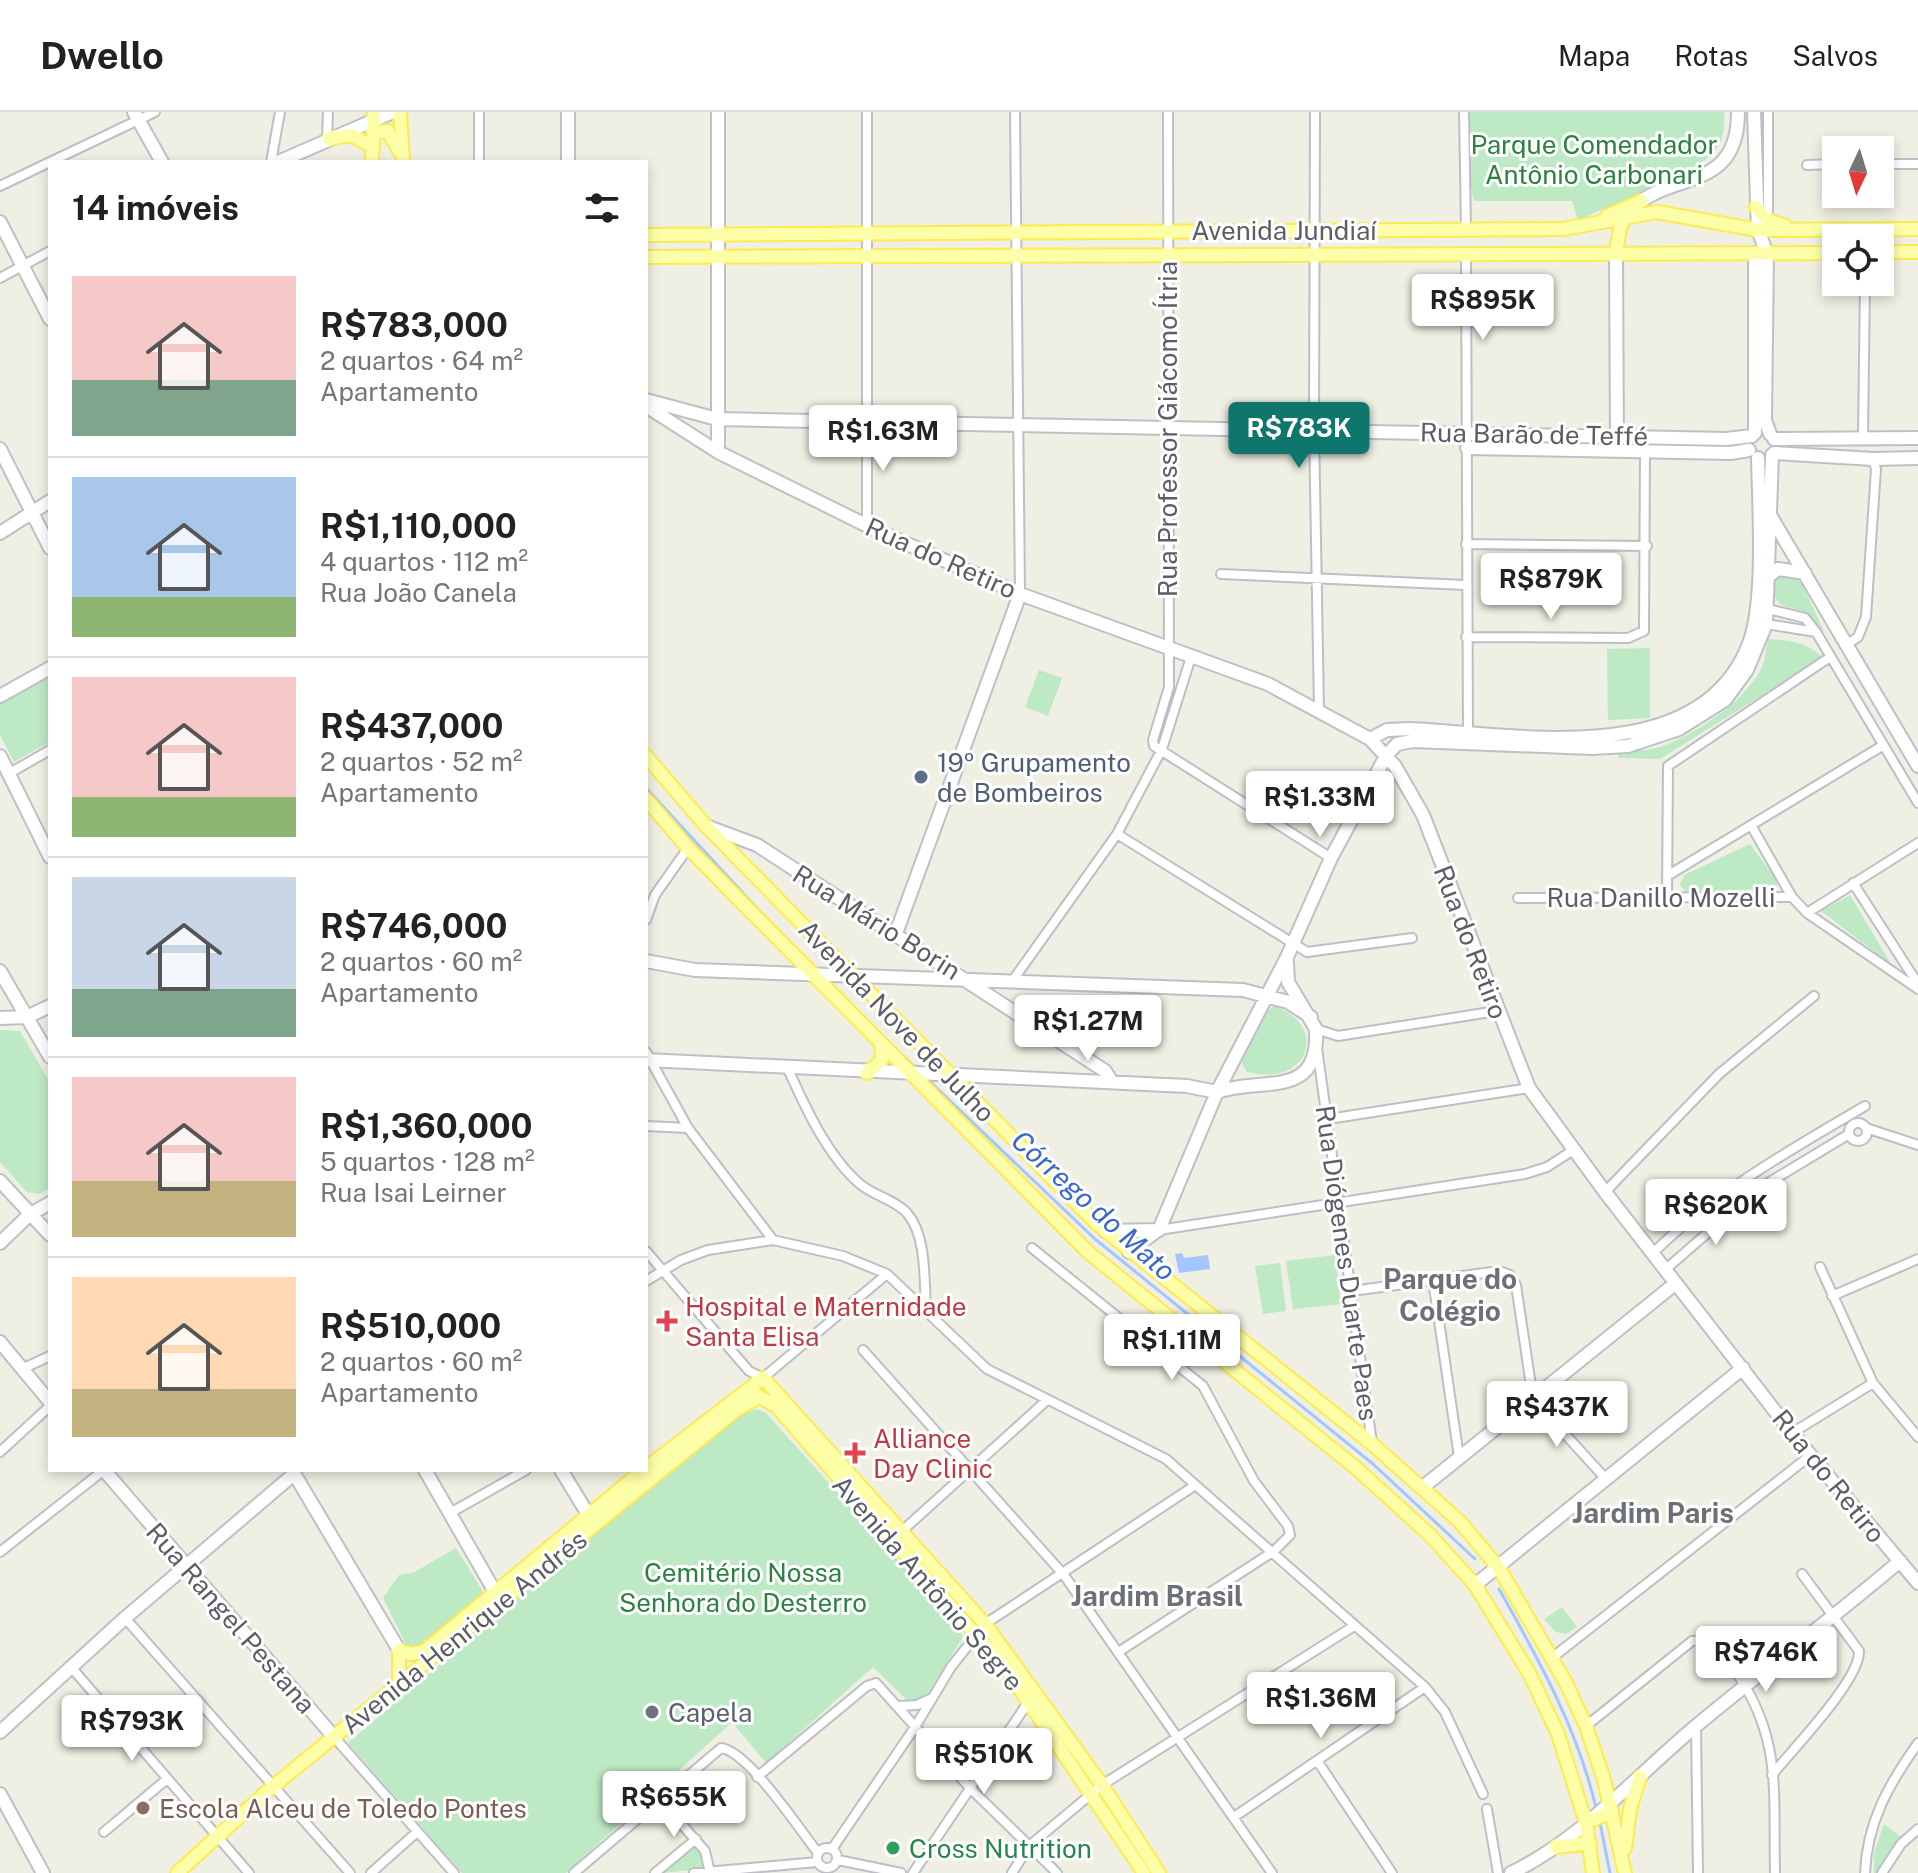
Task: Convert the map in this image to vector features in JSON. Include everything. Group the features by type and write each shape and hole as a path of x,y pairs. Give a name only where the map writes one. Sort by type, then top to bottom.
{"main road":[{"path":"283,160 393,112"},
{"path":"400,112 402,160"},
{"path":"568,112 568,160"},
{"path":"718,112 718,452"},
{"path":"1582,226 1712,171 1733,147 1738,112"},
{"path":"1754,112 1761,168 1762,209 1758,230 1765,420 1772,436"},
{"path":"137,116 161,160"},
{"path":"372,160 373,122"},
{"path":"373,122 388,131 402,160"},
{"path":"328,140 351,135 373,147"},
{"path":"1617,451 1616,252 1620,228 1641,201"},
{"path":"1762,209 1766,219 1792,228"},
{"name":"Avenida Jundiaí","path":"648,235 1466,229 1582,226 1626,217 1671,213 1758,230 1918,229"},
{"path":"0,222 48,315"},
{"path":"1894,252 1918,252"},
{"path":"1370,739 1387,730 1592,748 1628,746 1679,729 1725,700 1747,670 1766,624 1768,609 1770,515 1763,454 1754,435 1761,253"},
{"name":"Avenida Jundiaí","path":"648,257 1822,253"},
{"name":"Rua Barão de Teffé","path":"648,401 717,419 1726,439 1772,436"},
{"name":"Rua do Retiro","path":"648,407 718,452 867,525 1020,594 1268,684 1370,739 1386,756 1423,815 1529,1088 1605,1192 1792,1433 1918,1583"},
{"path":"1481,449 1494,434"},
{"path":"1772,436 1918,438"},
{"path":"1129,1252 1159,1230 1217,1092 1287,957 1331,858 1386,756 1397,744 1464,736 1628,735 1674,720 1717,692 1743,654 1753,624 1763,454 1772,436"},
{"path":"1863,437 1873,459"},
{"name":"Rua Barão de Teffé","path":"1467,448 1918,458"},
{"path":"0,449 48,544"},
{"path":"0,533 48,502"},
{"path":"1770,515 1918,766"},
{"path":"1769,576 1778,569 1805,573"},
{"path":"895,936 1020,594"},
{"path":"0,696 48,669"},
{"path":"0,756 48,853"},
{"name":"Avenida Nove de Julho","path":"648,758 706,826 1105,1231 1423,1487 1495,1568 1553,1657 1586,1726 1608,1810 1624,1855 1625,1873"},
{"name":"Avenida Nove de Julho","path":"648,801 688,848 881,1043 916,1074 1088,1252 1356,1468 1478,1582 1541,1697 1563,1749 1589,1822 1593,1873"},
{"name":"Rua Mário Borin","path":"706,826 757,845 895,936 966,978 1105,1071 1112,1082"},
{"path":"740,861 757,845"},
{"path":"648,1058 788,1069 1187,1086 1217,1092 1250,1084 1280,1085 1302,1074 1314,1035 1288,982 1287,957"},
{"path":"648,961 695,970 810,971 1243,990 1288,1002 1314,1035"},
{"path":"0,971 48,1054"},
{"path":"0,1018 12,1003 12,994"},
{"path":"0,1018 27,1017 48,1007"},
{"path":"867,1073 882,1060 881,1043"},
{"path":"1235,1059 1240,1076 1250,1084"},
{"path":"0,1181 48,1233"},
{"path":"0,1243 29,1215 48,1204"},
{"path":"1105,1231 1159,1230"},
{"path":"1423,1487 1676,1283"},
{"path":"0,1342 48,1401"},
{"path":"1478,1582 1743,1368"},
{"name":"Avenida Henrique Andrés","path":"648,1467 737,1409 763,1378"},
{"name":"Avenida Antônio Segre","path":"763,1378 902,1531 981,1629 1159,1873"},
{"name":"Avenida Antônio Segre","path":"753,1393 776,1406 981,1629 1029,1701 1097,1789 1144,1873"},
{"name":"Avenida Henrique Andrés","path":"399,1650 410,1654 423,1652 570,1547 690,1440"},
{"name":"Rua Rangel Pestana","path":"106,1472 334,1737"},
{"path":"426,1472 498,1598"},
{"path":"562,1472 589,1516 589,1523 570,1547"},
{"name":"Avenida Henrique Andrés","path":"177,1873 271,1788 399,1685 641,1472"},
{"path":"0,1732 290,1473 399,1650 399,1685"},
{"path":"1511,1873 1556,1847 1608,1810 1696,1726 1900,1561"},
{"path":"1624,1855 1630,1809 1640,1777"},
{"path":"0,1794 43,1873"},
{"path":"1556,1847 1590,1843"}],"street":[{"path":"54,160 137,116 155,112"},
{"path":"271,160 280,112"},
{"path":"328,112 328,140"},
{"path":"479,112 479,160"},
{"path":"867,112 867,525"},
{"path":"1015,112 1020,594"},
{"name":"Rua Professor Giácomo Ítria","path":"1162,749 1154,746 1153,740 1169,687 1166,427 1168,112"},
{"path":"1315,112 1317,255 1314,429 1319,709"},
{"path":"1464,112 1466,229"},
{"path":"1761,168 1768,112"},
{"path":"0,186 48,163"},
{"path":"1807,165 1822,164"},
{"path":"1894,164 1918,164"},
{"path":"0,278 48,252"},
{"path":"1464,736 1466,252"},
{"path":"1863,437 1865,296"},
{"path":"1466,637 1637,637 1647,623 1645,451"},
{"path":"1846,645 1858,637 1866,617 1876,469 1873,459"},
{"path":"1466,544 1647,546"},
{"path":"1221,574 1465,585"},
{"path":"1768,609 1805,618 1816,632 1918,803"},
{"path":"1766,624 1816,632"},
{"path":"1013,980 1117,834 1162,749 1191,657"},
{"path":"1667,898 1668,766 1830,657"},
{"path":"1667,876 1882,746"},
{"path":"1162,749 1331,858"},
{"path":"8,774 48,751"},
{"path":"1752,827 1792,897"},
{"path":"1117,834 1307,952 1412,938"},
{"path":"1807,913 1918,843"},
{"path":"648,914 655,895 688,848"},
{"path":"1853,883 1918,987"},
{"name":"Rua Danillo Mozelli","path":"1518,898 1792,897 1807,913 1918,987"},
{"path":"1605,1192 1719,1074 1814,996"},
{"path":"1314,1035 1338,1036 1497,1011"},
{"name":"Rua Diógenes Duarte Paes","path":"1314,1035 1372,1444"},
{"path":"648,1060 688,1128 773,1240"},
{"path":"788,1069 841,1165 862,1186 886,1197 908,1214 921,1245 926,1310"},
{"name":"Rua Diógenes Duarte Paes","path":"1302,1074 1314,1076 1323,1083"},
{"path":"1328,1119 1529,1088"},
{"path":"1653,1253 1733,1187 1865,1106"},
{"path":"1666,1269 1727,1216 1740,1200 1849,1134 1853,1124 1862,1124 1918,1145"},
{"path":"648,1126 688,1128"},
{"path":"1159,1230 1525,1174 1547,1167 1575,1149"},
{"path":"1733,1187 1740,1200"},
{"path":"648,1280 681,1260 708,1250 773,1240 843,1256 887,1274 987,1369 1046,1401 1130,1438 1166,1459 1274,1551 1425,1687 1451,1723 1483,1794"},
{"path":"1032,1248 1203,1386 1254,1481 1288,1526 1287,1542 1120,1651"},
{"path":"648,1253 749,1371 763,1378"},
{"path":"1832,1296 1918,1259"},
{"path":"1820,1267 1873,1383 1918,1437"},
{"path":"1352,1291 1499,1271 1510,1275 1516,1285 1533,1399 1605,1478"},
{"name":"Avenida Henrique Andrés","path":"763,1378 887,1274"},
{"path":"1433,1280 1459,1457"},
{"path":"863,1350 1064,1575 1120,1651 1272,1873"},
{"path":"24,1368 48,1357"},
{"path":"749,1371 753,1393"},
{"path":"1792,1433 1873,1383"},
{"path":"902,1531 1046,1401"},
{"path":"0,1452 48,1406"},
{"path":"1553,1657 1811,1455"},
{"path":"0,1552 101,1472"},
{"path":"450,1513 522,1472"},
{"path":"832,1849 915,1727 931,1698 981,1629 1194,1486"},
{"path":"1772,1775 1857,1666 1859,1651 1802,1574"},
{"path":"125,1618 271,1788 350,1873"},
{"path":"1012,1873 1029,1846 1097,1789 1354,1626"},
{"path":"1586,1726 1692,1641 1706,1639 1718,1647 1747,1687 1769,1736 1775,1873"},
{"path":"71,1667 249,1873"},
{"path":"757,1777 867,1686 882,1685 970,1788 1057,1873"},
{"path":"1234,1817 1425,1687"},
{"path":"899,1706 917,1705 931,1698"},
{"path":"913,1873 1029,1701"},
{"path":"1696,1726 1698,1873"},
{"name":"Rua Rangel Pestana","path":"334,1737 454,1873"},
{"path":"1865,1873 1866,1847 1874,1817 1893,1778 1918,1743"},
{"path":"574,1873 721,1748 733,1751 757,1777 828,1871 838,1860"},
{"path":"1318,1762 1392,1873"},
{"path":"104,1832 167,1779"},
{"path":"659,1798 705,1851 710,1872"},
{"path":"1487,1809 1498,1873"},
{"path":"1882,1873 1901,1844 1918,1829"},
{"path":"371,1873 417,1832"},
{"path":"655,1873 696,1839"},
{"path":"694,1873 818,1857 826,1847 832,1849 838,1860 901,1873"}],"green space":[{"name":"Parque Comendador Antônio Carbonari","path":"1470,112 1724,112 1724,123 1720,144 1702,162 1578,220 1572,201 1474,201 1470,182"},
{"path":"1797,572 1824,632 1803,612 1784,606 1776,598 1773,580 1781,574"},
{"path":"1768,639 1804,645 1822,658 1660,759 1618,758 1618,752 1651,749 1670,743 1718,715 1756,677 1764,661"},
{"path":"1650,648 1650,718 1608,720 1607,649"},
{"path":"1039,670 1062,678 1048,716 1025,707"},
{"path":"48,676 48,743 14,762 0,735 0,703"},
{"path":"1750,844 1778,882 1776,888 1694,893 1685,891 1680,885 1684,875"},
{"path":"1850,895 1891,964 1821,911"},
{"path":"1275,1006 1292,1016 1302,1027 1306,1040 1304,1053 1297,1064 1285,1071 1268,1075 1247,1072 1241,1062 1265,1012"},
{"path":"0,1030 20,1031 48,1080 48,1189 40,1194 27,1192 0,1162"},
{"path":"1335,1255 1341,1304 1293,1309 1286,1261"},
{"path":"1280,1263 1286,1311 1263,1314 1255,1266"},
{"name":"Cemitério Nossa Senhora do Desterro","path":"756,1409 765,1412 959,1628 963,1637 917,1710 873,1667 766,1763 732,1722 566,1873 462,1873 348,1743 535,1583 743,1414"},
{"path":"456,1548 482,1590 482,1597 446,1631 410,1653 383,1598 399,1575 413,1573"},
{"path":"1562,1607 1577,1627 1566,1634 1556,1632 1544,1619"},
{"path":"1884,1824 1901,1837 1879,1873 1874,1873 1874,1853"},
{"path":"695,1845 706,1868 663,1873"}],"water":[{"path":"1182,1253 1184,1258 1208,1255 1210,1269 1179,1273 1175,1254"}],"waterway":[{"name":"Córrego do Mato","path":"648,790 763,915"},
{"name":"Córrego do Mato","path":"887,1041 917,1069"},
{"name":"Córrego do Mato","path":"925,1077 1095,1239 1373,1464 1475,1559"},
{"name":"Córrego do Mato","path":"1499,1589 1568,1723 1596,1808"},
{"name":"Córrego do Mato","path":"1600,1823 1610,1873"}],"place":[{"name":"19º Grupamento de Bombeiros","path":"921,777"},
{"name":"Hospital e Maternidade Santa Elisa","path":"667,1321"},
{"name":"Alliance Day Clinic","path":"855,1453"},
{"name":"Capela","path":"652,1712"},
{"name":"Escola Alceu de Toledo Pontes","path":"143,1808"},
{"name":"Cross Nutrition","path":"893,1848"}],"district":[{"name":"Parque do Colégio","path":"1450,1294"},
{"name":"Jardim Paris","path":"1653,1512"},
{"name":"Jardim Brasil","path":"1157,1595"}]}
